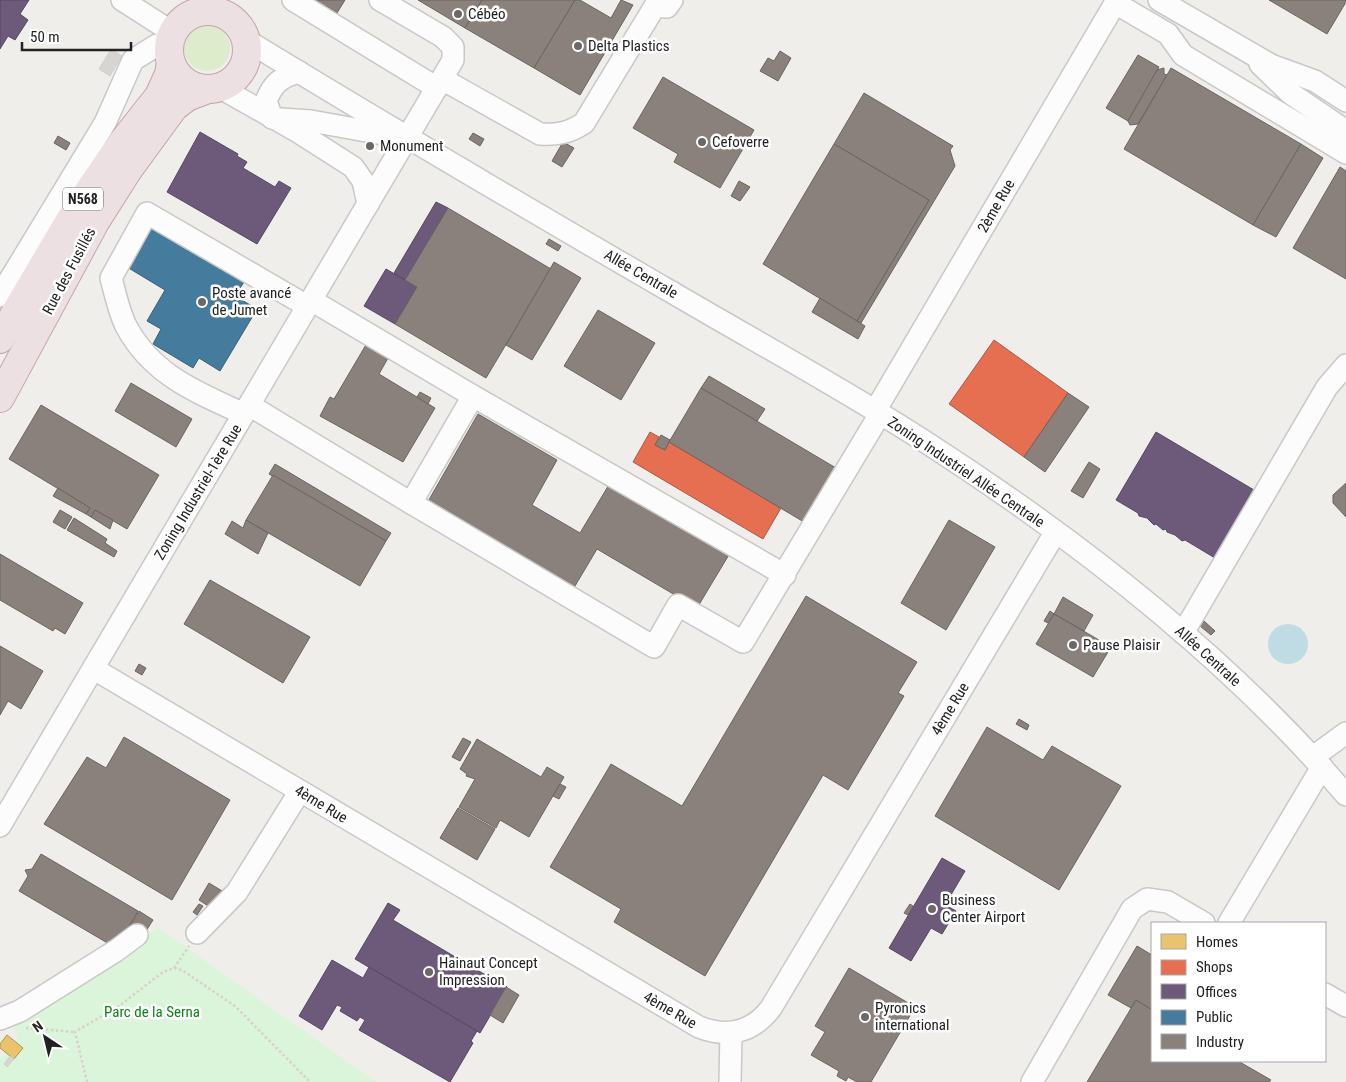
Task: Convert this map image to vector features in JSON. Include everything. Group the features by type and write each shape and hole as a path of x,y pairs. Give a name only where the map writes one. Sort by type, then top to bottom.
{"highway":[{"path":"214,88 189,84 181,79 171,46 181,21 211,5 218,12 241,22"},
{"name":"N568","path":"214,88 230,82 244,64 247,52 241,22"},
{"name":"Rue des Fusillés","path":"0,339 76,210 122,143 159,96 169,74 171,46"},
{"name":"Rue des Fusillés","path":"0,398 95,222 128,170 174,107 187,97 214,88"}],"street":[{"path":"122,0 171,46"},
{"path":"293,0 439,84 540,134 558,135 574,130 584,123 655,6 667,8 672,0"},
{"name":"Zoning Industriel-1ère Rue","path":"0,826 453,60 453,47 443,37 380,0"},
{"path":"1159,0 1271,65 1315,81 1346,101"},
{"path":"1116,2 1168,34 1183,54 1346,153"},
{"name":"2ème Rue","path":"411,504 654,647 678,605 744,642 785,575 1116,2"},
{"name":"Allée Centrale","path":"241,22 299,72 406,138 878,413"},
{"path":"0,296 105,122 133,60 157,45 171,46"},
{"path":"1246,50 1290,93 1346,131"},
{"path":"272,118 266,101 271,88 282,77 299,72"},
{"path":"214,88 272,118 353,167 363,181 368,204"},
{"path":"272,118 311,121 406,138"},
{"path":"473,396 411,504 247,410 187,388 151,362 126,325 111,278 147,214 309,303 473,396 785,575"},
{"path":"1183,633 1327,387 1346,365"},
{"name":"Zoning Industriel Allée Centrale","path":"878,413 996,490 1055,533"},
{"name":"Allée Centrale","path":"1055,533 1085,554 1183,633 1281,722 1346,795"},
{"name":"4ème Rue","path":"94,669 699,1027 714,1033 731,1033 762,1021 771,1008 1055,533"},
{"path":"1230,922 1318,762 1346,733"},
{"path":"197,933 237,892 300,791"},
{"path":"1032,1082 1132,909 1146,899 1168,902 1202,922"},
{"path":"9,1023 20,1011 137,935"},
{"path":"1326,995 1346,1006"},
{"path":"730,1082 731,1033"}],"path":[{"path":"174,968 197,933"},
{"path":"9,1023 75,1032 119,1006 163,972 174,968 182,970 235,1006 310,1082"},
{"path":"75,1032 87,1082"}],"green space":[{"path":"202,25 212,25 226,35 230,48 226,61 220,67 212,71 202,71 188,61 184,53 184,43 194,29"},
{"name":"Parc de la Serna","path":"159,928 376,1082 0,1082 0,1060 18,1037 10,1022"}],"water":[{"path":"1284,624 1292,624 1299,627 1305,633 1308,644 1305,655 1299,661 1292,664 1284,664 1277,661 1271,655 1268,648 1268,640 1271,633 1277,627"}],"building: Homes":[{"path":"7,1035 23,1048 14,1059 0,1048 0,1044"}],"building: Shops":[{"path":"994,340 1068,393 1024,457 949,404"},
{"path":"650,432 659,437 655,445 665,450 669,442 781,508 763,539 633,462"}],"building: Offices":[{"path":"0,0 29,0 20,14 28,20 15,40 8,36 0,49"},
{"path":"200,132 238,154 237,156 247,162 243,168 275,187 279,181 291,188 257,244 167,192"},
{"path":"436,202 448,208 405,280 394,273"},
{"path":"386,269 417,287 395,324 364,306"},
{"path":"1156,432 1254,490 1215,558 1185,540 1182,541 1175,535 1167,532 1166,529 1163,530 1156,524 1154,525 1147,518 1139,516 1138,513 1116,500"},
{"name":"Business Center Airport","path":"942,858 965,871 945,905 956,911 942,934 931,928 911,961 889,948"},
{"name":"Hainaut Concept Impression","path":"388,903 400,910 393,920 489,977 487,980 492,983 495,980 507,987 480,1033 355,959"},
{"path":"332,960 363,978 369,967 477,1031 471,1041 473,1043 450,1082 359,1030 365,1020 360,1017 357,1021 340,1011 342,1007 337,1005 322,1030 299,1016"}],"building: Public":[{"name":"Poste avancé de Jumet","path":"146,224 244,282 235,296 257,309 220,371 199,358 193,368 153,344 161,329 147,321 165,290 122,264"}],"building: Industry":[{"path":"313,0 345,0 337,13 326,6 323,12"},
{"name":"Cébéo","path":"418,0 482,0 465,28"},
{"path":"482,0 575,0 534,68 465,28"},
{"name":"Delta Plastics","path":"575,0 580,0 611,18 621,0 633,5 580,95 534,68"},
{"path":"1269,0 1346,0 1346,2 1327,34"},
{"path":"780,51 791,58 778,81 760,71 768,58 774,61"},
{"path":"1138,55 1159,67 1128,121 1106,108"},
{"path":"1164,68 1164,74 1167,75 1138,124 1130,125 1128,121 1157,70"},
{"path":"1171,68 1301,144 1253,225 1124,149"},
{"name":"Cefoverre","path":"663,77 754,130 720,188 674,162 678,154 633,128"},
{"path":"864,93 953,146 950,150 955,166 861,323 857,321 929,200 834,144"},
{"path":"473,133 484,139 480,146 469,139"},
{"path":"58,136 70,143 66,150 54,143"},
{"path":"563,142 574,148 562,167 552,161"},
{"path":"834,144 929,200 857,321 763,264"},
{"path":"1301,144 1323,158 1276,237 1253,225"},
{"path":"1340,167 1346,171 1346,279 1293,248"},
{"path":"739,181 750,187 740,201 731,196"},
{"path":"448,208 551,269 486,378 395,324 417,287 405,280"},
{"path":"549,239 561,246 558,251 546,244"},
{"path":"554,262 581,278 532,360 506,345"},
{"path":"820,298 865,326 858,339 812,312"},
{"path":"598,310 655,343 621,400 564,366"},
{"path":"370,338 392,351 379,374 435,408 403,462 320,416 330,397 334,399"},
{"path":"709,376 765,409 757,421 701,388"},
{"path":"131,383 192,419 176,447 115,411"},
{"path":"701,388 836,468 804,522 669,442"},
{"path":"420,392 431,398 428,404 417,397"},
{"path":"1068,393 1089,407 1045,472 1024,457"},
{"path":"41,405 159,475 127,529 95,510 91,517 86,514 90,508 9,459"},
{"path":"478,414 557,460 532,505 580,533 610,483 730,553 697,608 597,549 572,591 426,505"},
{"path":"661,435 670,440 665,450 655,445"},
{"path":"1089,462 1100,469 1083,498 1071,491"},
{"path":"275,464 391,533 386,541 269,474"},
{"path":"273,475 386,541 360,586 246,520"},
{"path":"1346,483 1346,517 1333,503 1333,495"},
{"path":"58,488 90,508 86,514 53,496"},
{"path":"60,510 72,517 65,529 53,522"},
{"path":"95,510 113,520 110,529 91,517"},
{"path":"74,518 107,539 105,543 117,551 114,557 67,530"},
{"path":"246,520 268,533 258,554 225,534 232,521 243,528"},
{"path":"949,520 995,547 946,630 901,603"},
{"path":"0,554 83,603 65,634 55,628 53,631 0,600"},
{"path":"210,580 310,637 283,683 184,624"},
{"path":"806,596 917,662 898,693 904,696 848,790 823,775 705,976 614,922 621,909 550,867 611,764 682,806"},
{"path":"1063,597 1093,615 1084,631 1054,614"},
{"path":"1050,611 1054,614 1048,623 1044,621"},
{"name":"Pause Plaisir","path":"1054,614 1111,647 1093,677 1036,644"},
{"path":"1204,621 1215,631 1211,635 1200,626"},
{"path":"0,646 43,671 21,709 8,701 0,715"},
{"path":"139,664 146,668 142,675 135,671"},
{"path":"1019,719 1029,725 1027,730 1016,724"},
{"path":"987,727 1043,760 1052,746 1121,786 1059,890 935,816"},
{"path":"124,737 230,800 172,900 44,824 87,757 106,768"},
{"path":"463,738 471,742 460,761 452,757"},
{"path":"477,739 541,777 547,767 564,777 529,837 500,820 496,828 459,807 475,779 466,776 467,774 460,769"},
{"path":"560,784 566,787 559,799 553,796"},
{"path":"458,808 495,829 477,860 440,838"},
{"path":"41,854 138,911 116,948 19,891 28,876 25,870 32,869"},
{"path":"209,883 227,894 216,911 199,900"},
{"path":"199,904 203,906 197,915 193,912"},
{"path":"910,904 913,906 908,915 904,913"},
{"path":"139,911 153,920 144,934 130,926"},
{"path":"1137,946 1151,954 1151,1009 1136,1000 1131,1008 1108,995"},
{"name":"Pyronics international","path":"849,968 915,1007 871,1082 857,1082 848,1077 846,1081 837,1076 839,1071 811,1055 825,1032 815,1026"},
{"path":"506,987 519,995 503,1023 490,1015"},
{"path":"1136,1000 1151,1009 1151,1062 1240,1062 1271,1080 1269,1082 1087,1082"}],"building: Other":[{"path":"111,49 122,56 110,76 99,69"},
{"path":"10,1056 14,1059 7,1067 4,1064"}],"place":[{"name":"Cébéo","path":"458,14"},
{"name":"Delta Plastics","path":"578,46"},
{"name":"Cefoverre","path":"702,142"},
{"name":"Monument","path":"370,146"},
{"name":"Poste avancé de Jumet","path":"202,302"},
{"name":"Pause Plaisir","path":"1073,645"},
{"name":"Business Center Airport","path":"932,909"},
{"name":"Hainaut Concept Impression","path":"429,972"},
{"name":"Pyronics international","path":"865,1017"}]}
